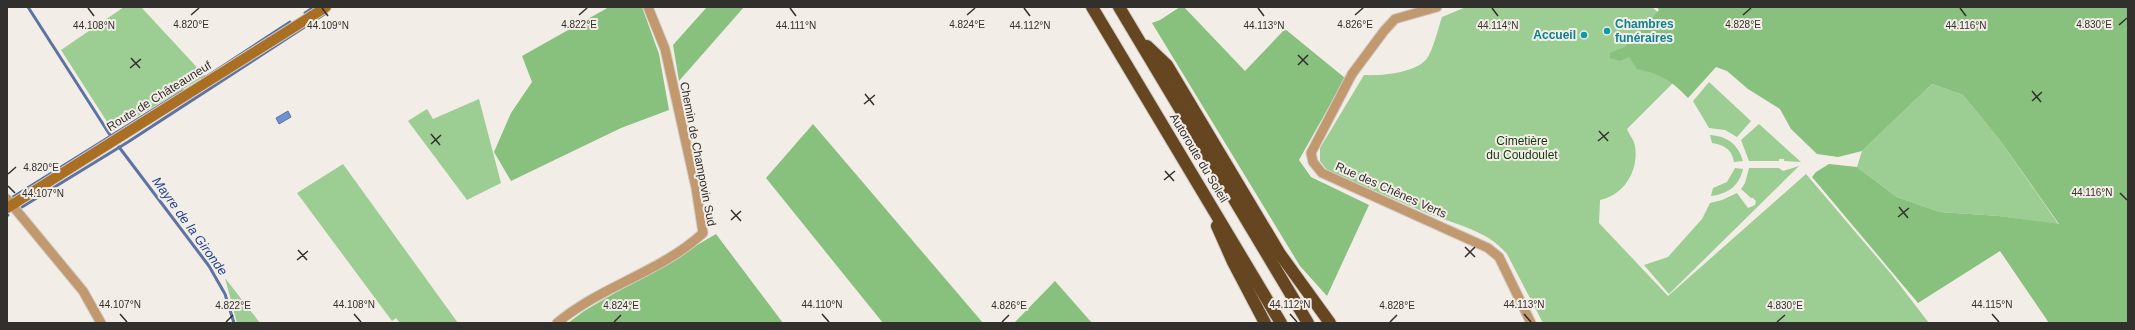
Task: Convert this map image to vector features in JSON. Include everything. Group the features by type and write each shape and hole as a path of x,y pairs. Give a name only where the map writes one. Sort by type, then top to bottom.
{"highway":[{"name":"Autoroute du Soleil","path":"1092,7 1281,323"},
{"name":"Autoroute du Soleil","path":"1119,7 1308,323"},
{"path":"1134,33 1167,65 1280,254 1330,323"},
{"path":"1205,195 1220,236 1265,323"}],"main road":[{"name":"Route de Châteauneuf","path":"8,204 326,7"}],"street":[{"name":"Chemin de Champovin Sud","path":"557,323 603,292 686,248 703,233 696,188 665,49 648,7"},
{"name":"Rue des Chênes Verts","path":"1438,7 1394,19 1384,30 1352,74 1341,93 1311,153 1313,162 1322,173 1488,248 1499,257 1531,323"},
{"path":"8,204 83,291 101,323"}],"green space":[{"path":"124,7 141,7 205,76 113,131 61,50"},
{"path":"609,7 642,7 659,54 669,110 621,128 511,181 494,152 511,113 532,82 522,56"},
{"path":"707,7 744,7 679,81 673,45"},
{"path":"1180,7 1184,7 1245,71 1285,29 1345,78 1299,160 1311,177 1369,205 1327,296 1300,266 1152,23 1160,20"},
{"name":"Cimetière du Coudoulet","path":"1466,7 1652,7 1703,53 1627,129 1635,146 1635,164 1632,173 1623,187 1616,193 1600,200 1599,223 1668,296 1806,174 1892,275 1929,323 1543,323 1507,254 1499,246 1468,228 1424,212 1328,171 1320,161 1320,148 1364,75 1390,74 1409,70 1418,66 1425,61 1429,55 1442,17"},
{"path":"1657,7 2128,7 2128,323 2049,323 2000,251 1918,303 1812,177 1816,172 1829,164 1857,167 1897,197 1940,212 1999,216 2059,224 1999,139 1963,95 1932,84 1862,151 1838,157 1817,154 1791,129 1780,109 1748,89 1727,71 1716,67 1688,98 1666,79 1653,73 1637,69 1629,57 1620,61 1610,58 1610,53 1625,47 1659,10"},
{"path":"1709,82 1751,121 1737,137 1725,130 1709,128 1693,101"},
{"path":"1932,84 1963,95 1999,139 2059,225 1999,216 1940,212 1897,197 1857,167 1862,151"},
{"path":"479,99 501,183 467,200 408,121 427,109 433,119"},
{"path":"813,124 983,323 883,323 766,178"},
{"path":"1759,124 1801,162 1784,161 1784,159 1779,159 1779,161 1749,161 1741,140"},
{"path":"1710,135 1722,137 1731,142 1738,150 1743,161 1734,162 1727,148 1712,143"},
{"path":"343,164 458,323 400,323 396,318 392,321 297,193"},
{"path":"1799,166 1669,294 1644,265 1668,257 1702,219 1710,203 1722,200 1737,193 1748,208 1755,205 1756,201 1741,189 1745,183 1749,168 1779,168 1783,171"},
{"path":"1735,168 1743,169 1736,184 1728,191 1711,196 1713,188 1727,182"},
{"path":"716,234 783,323 568,323 584,311"},
{"path":"225,278 260,323 237,323"},
{"path":"1055,281 1092,323 1014,323"}],"water":[{"path":"288,111 291,117 279,124 276,118"}],"waterway":[{"name":"Mayre de la Gironde","path":"28,7 110,135"},
{"path":"305,13 314,7"},
{"path":"22,207 128,142 326,13"},
{"path":"203,79 290,22"},
{"path":"13,197 183,91"},
{"name":"Mayre de la Gironde","path":"119,147 209,266 225,294 234,323"}],"place":[{"name":"Chambres funéraires","path":"1607,31"},
{"name":"Accueil","path":"1584,35"}]}
